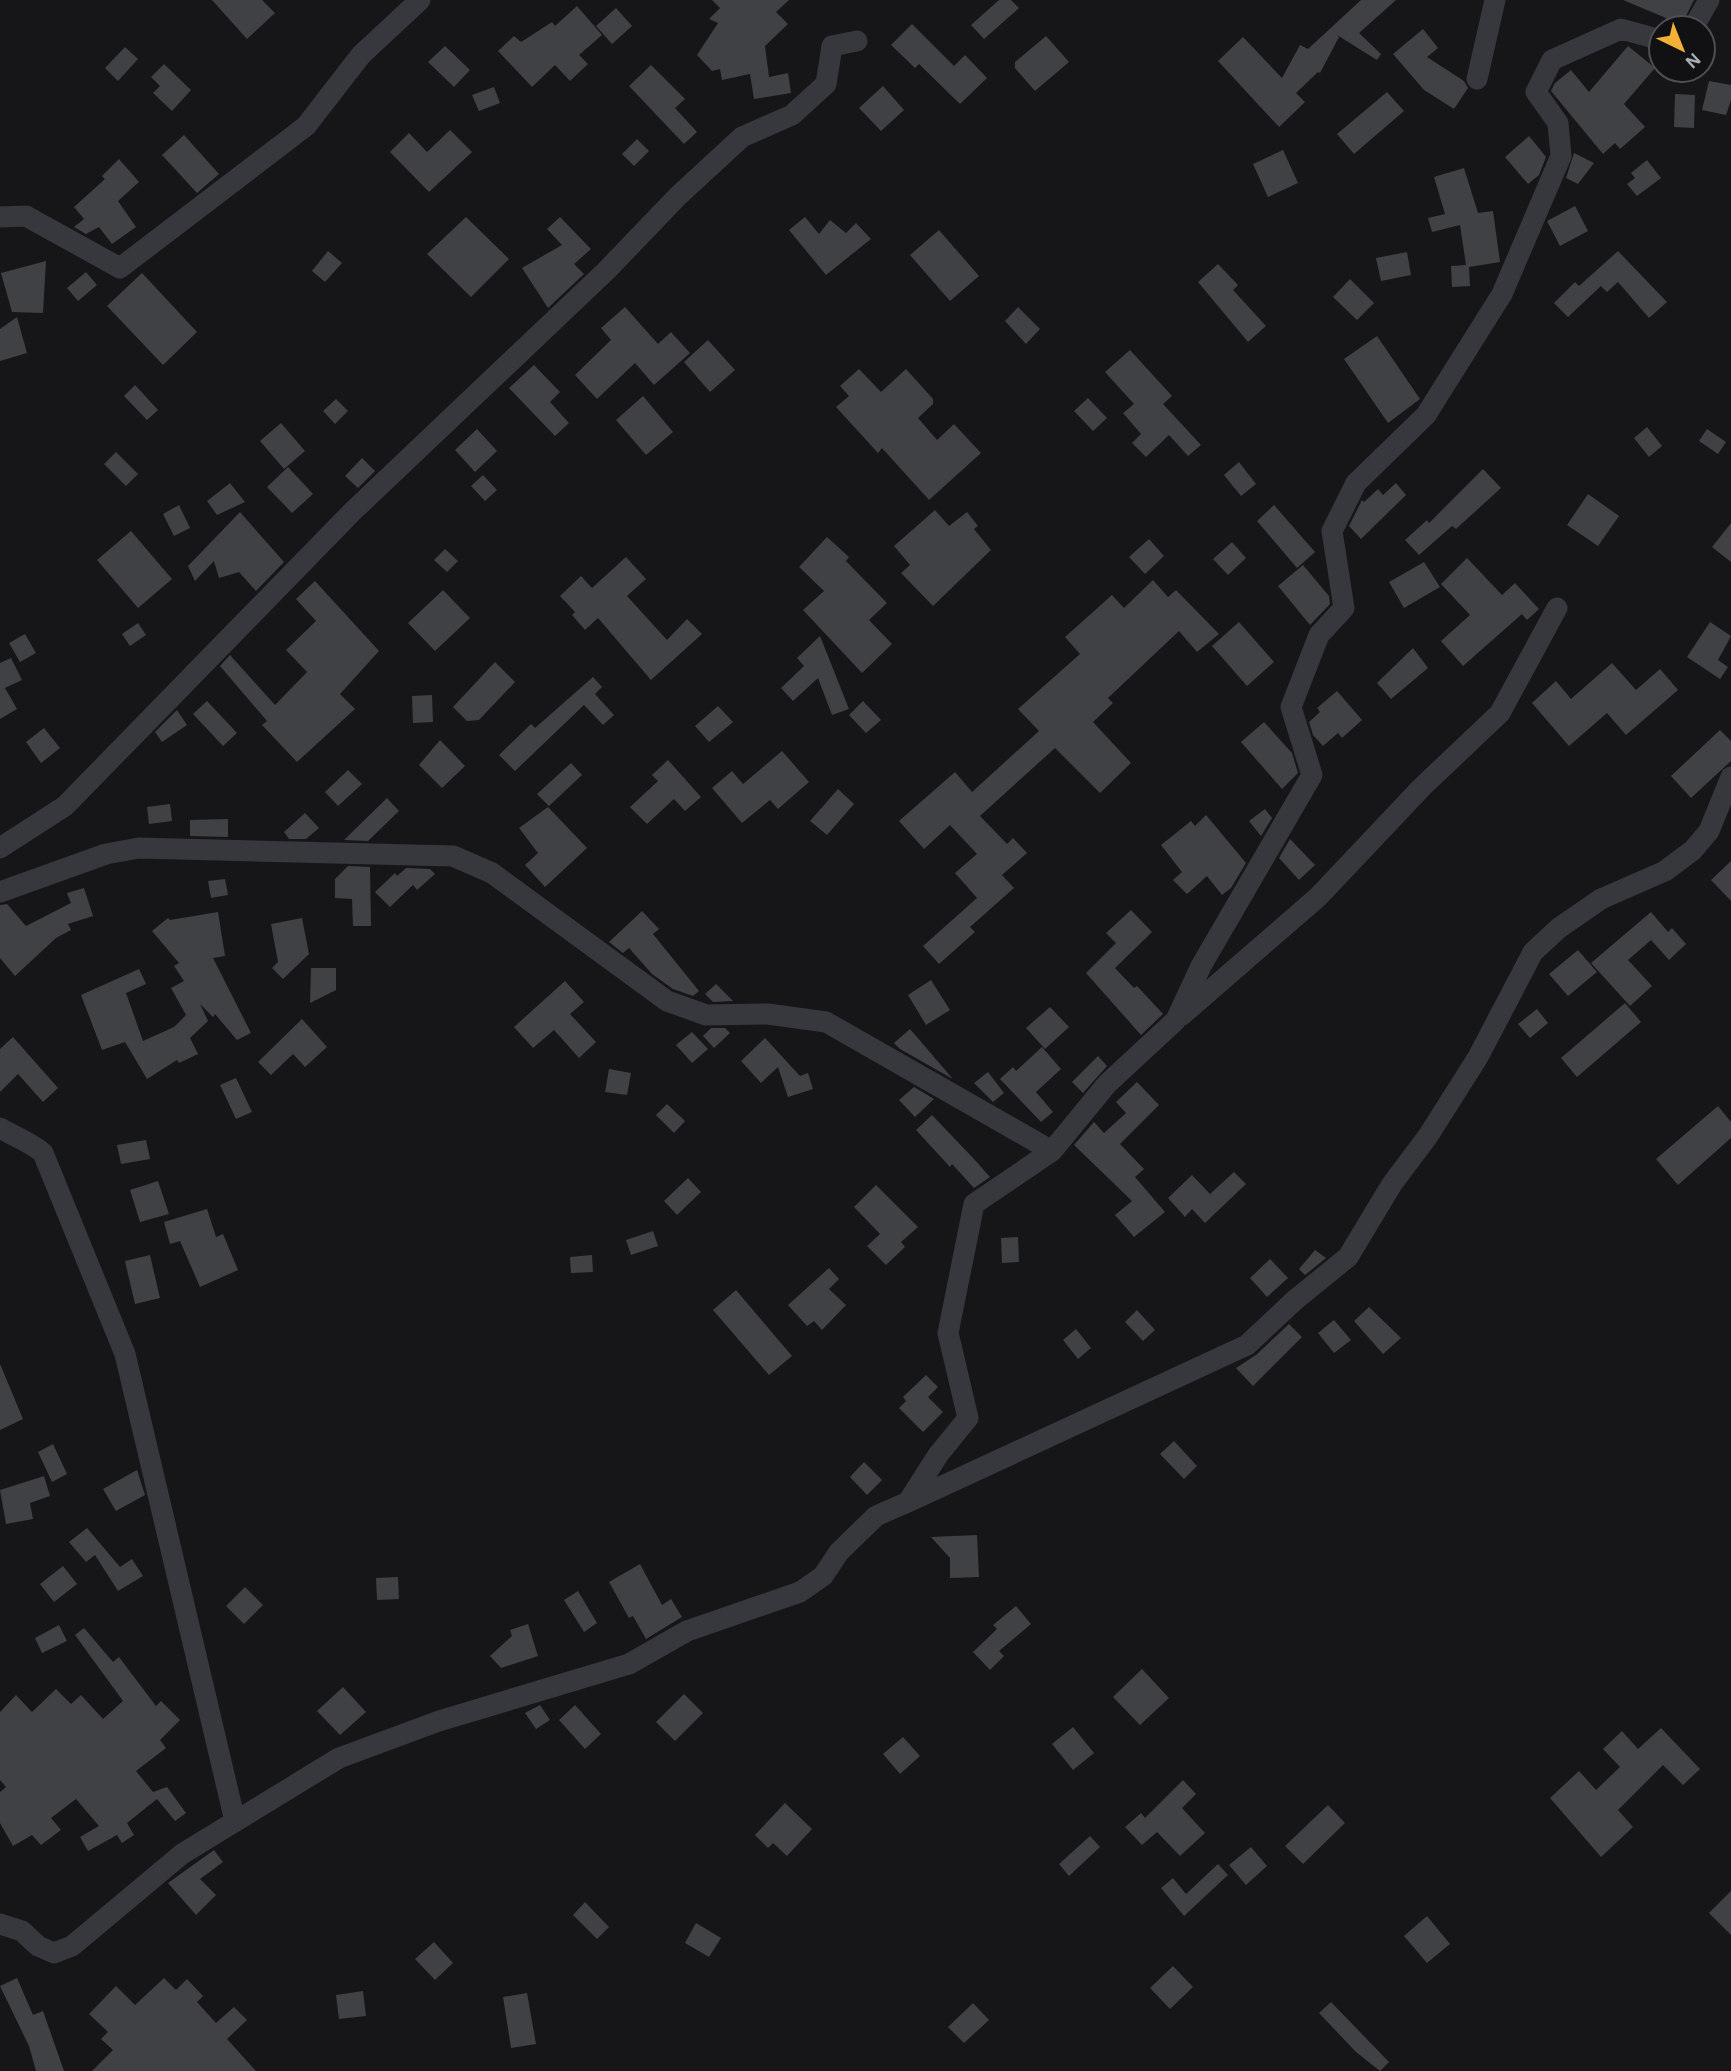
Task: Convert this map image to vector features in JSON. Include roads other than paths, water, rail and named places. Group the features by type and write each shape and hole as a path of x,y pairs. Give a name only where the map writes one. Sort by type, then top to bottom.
{"street":[{"path":"0,217 26,216 120,268 306,126 361,55 420,0"},
{"path":"1477,79 1495,0"},
{"path":"1176,1020 1201,966 1312,775 1291,707 1319,635 1344,608 1332,531 1356,483 1426,415 1502,294 1561,156 1558,123 1536,92 1552,61 1621,29 1647,36"},
{"path":"0,848 65,806 429,436 606,271 742,137 793,115 826,84 832,46 857,41"},
{"path":"908,1502 938,1455 968,1418 948,1333 974,1204 1052,1151 1107,1084 1176,1020 1318,897 1422,787 1500,713 1557,608"},
{"path":"0,1924 22,1930 38,1946 54,1953 72,1946 182,1854 339,1758 439,1721 629,1664 687,1631 800,1592 823,1576 839,1552 876,1516 1247,1345 1295,1300 1348,1257 1392,1184 1428,1136 1478,1057 1533,951 1559,928 1601,899 1665,870 1693,850 1709,831 1731,777"},
{"path":"0,892 106,854 139,848 453,856 492,873 667,1001 706,1015 768,1014 827,1022 1052,1151"},
{"path":"0,1128 16,1139 31,1142 43,1153 125,1354 235,1821"}]}
